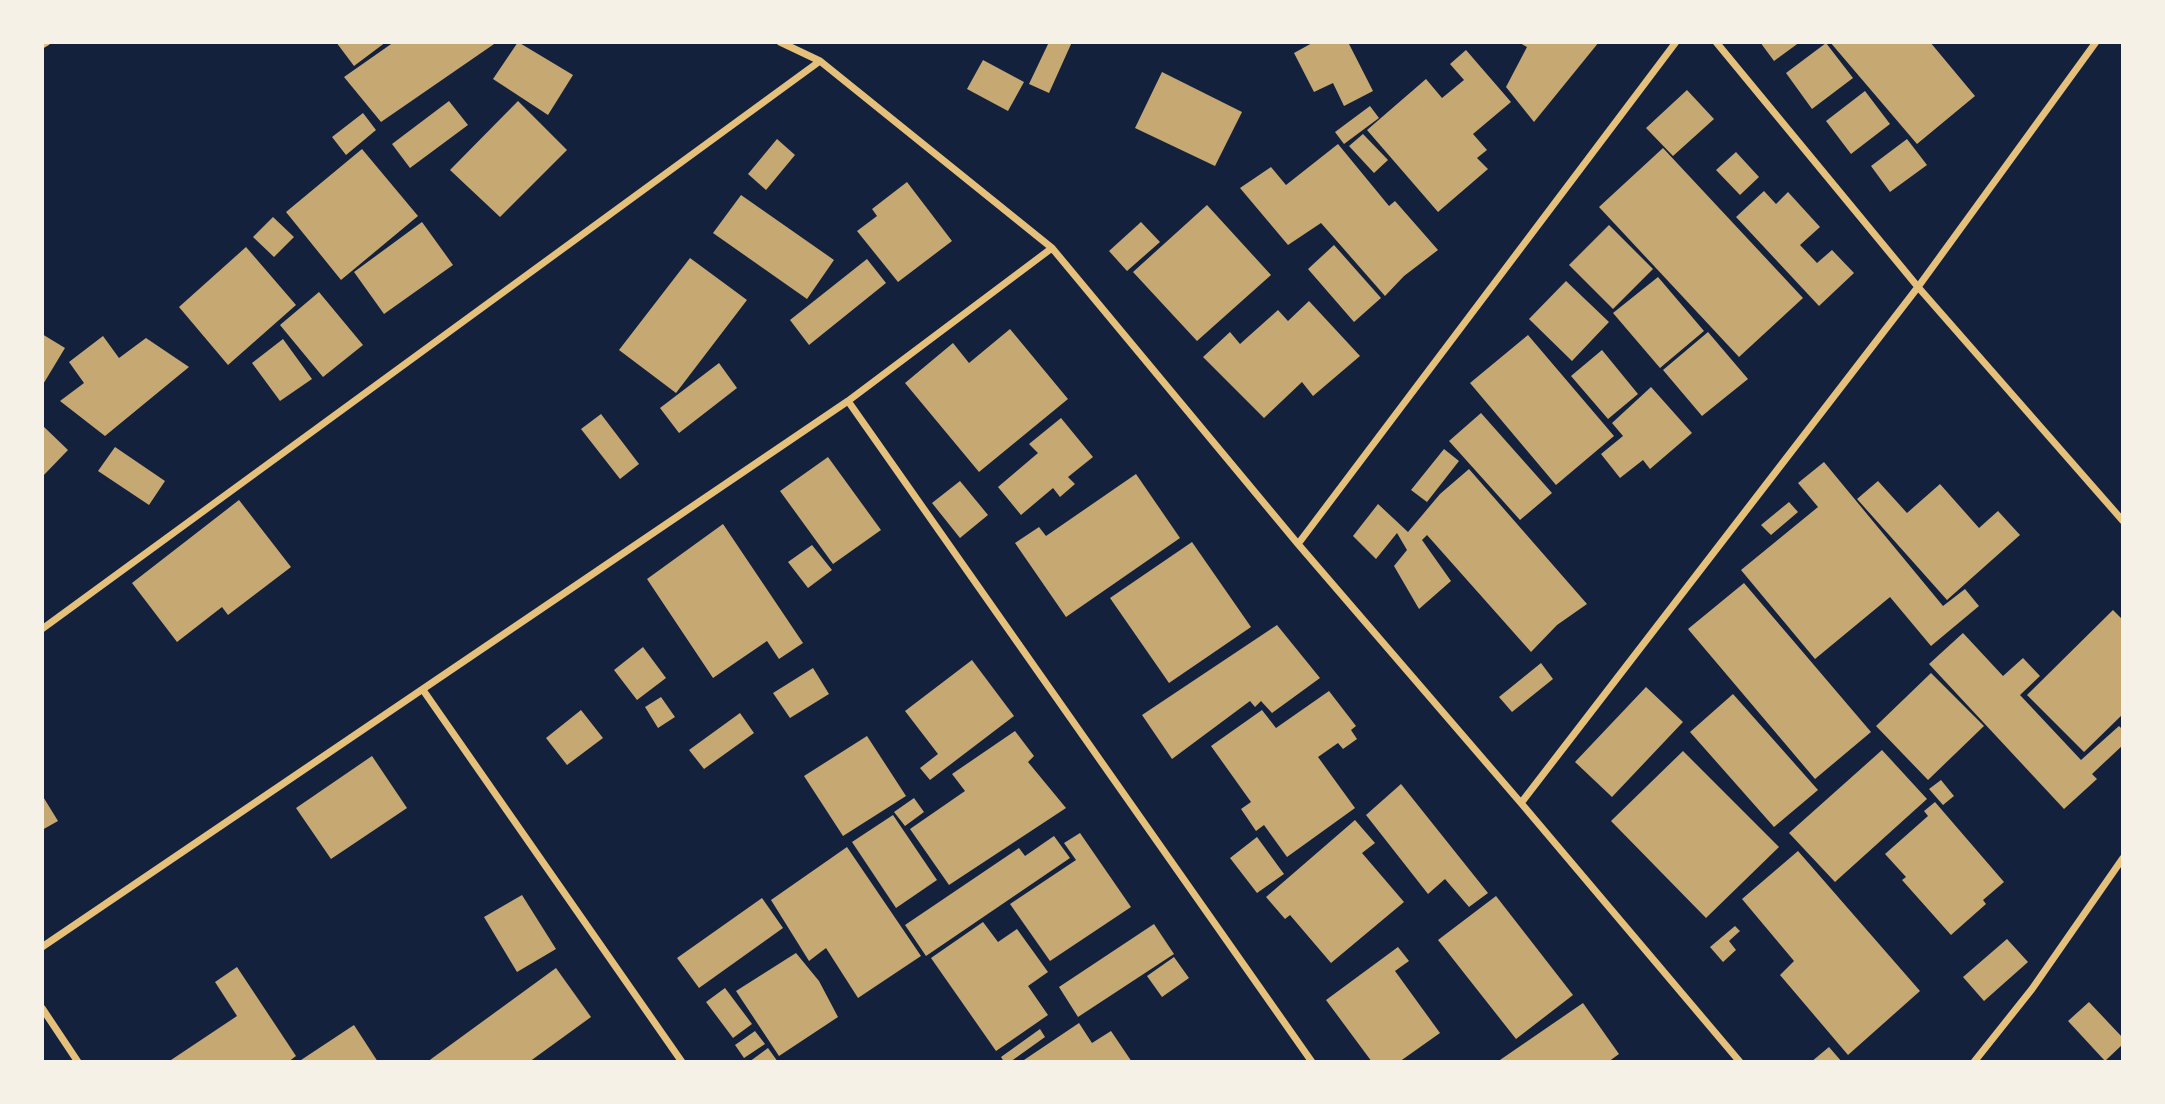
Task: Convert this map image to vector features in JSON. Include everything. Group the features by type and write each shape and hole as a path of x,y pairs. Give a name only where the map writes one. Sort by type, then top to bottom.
{"street":[{"path":"42,45 47,42"},
{"path":"780,42 820,61 1052,248 1298,544 1740,1062"},
{"path":"1298,544 1676,42"},
{"path":"1716,42 1918,287 2123,521"},
{"path":"1521,803 1918,287 2096,42"},
{"path":"42,629 820,61"},
{"path":"42,947 848,401 1052,248"},
{"path":"848,401 1311,1062"},
{"path":"423,690 682,1062"},
{"path":"1974,1062 2032,989 2123,858"},
{"path":"42,1009 78,1062"}],"building":[{"path":"336,42 386,42 354,66"},
{"path":"394,42 497,42 381,122 344,77"},
{"path":"518,42 573,75 548,115 493,79"},
{"path":"1049,42 1072,42 1049,93 1029,84"},
{"path":"1314,42 1348,42 1373,91 1344,106 1333,83 1314,92 1294,53"},
{"path":"1518,42 1599,42 1534,122 1506,87 1527,47"},
{"path":"1760,42 1800,42 1774,61"},
{"path":"1830,42 1930,42 1975,96 1917,144"},
{"path":"1826,43 1853,78 1812,109 1786,73"},
{"path":"1466,50 1511,102 1473,134 1487,150 1477,158 1488,169 1438,212 1367,130 1426,79 1442,98 1464,80 1450,64"},
{"path":"983,60 1024,82 1008,111 967,89"},
{"path":"1162,72 1242,112 1215,166 1135,128"},
{"path":"1687,90 1714,119 1673,156 1646,128"},
{"path":"1865,91 1890,124 1851,154 1826,121"},
{"path":"449,101 468,125 410,168 392,144"},
{"path":"518,101 567,150 500,217 450,170"},
{"path":"1370,106 1379,118 1344,144 1335,132"},
{"path":"363,113 376,130 346,155 332,137"},
{"path":"1363,134 1388,160 1374,173 1349,146"},
{"path":"777,139 795,155 766,190 748,174"},
{"path":"1907,139 1927,165 1890,192 1871,166"},
{"path":"1338,144 1389,206 1395,201 1438,250 1404,276 1385,296 1321,223 1288,245 1240,188 1271,167 1286,185"},
{"path":"1663,148 1803,298 1739,357 1599,207"},
{"path":"362,149 418,216 341,280 286,212"},
{"path":"1736,152 1759,177 1740,195 1716,170"},
{"path":"907,182 952,241 898,282 857,231 877,216 872,209"},
{"path":"1764,191 1776,204 1788,192 1820,227 1800,245 1817,263 1832,250 1854,273 1819,306 1736,217"},
{"path":"741,195 834,260 807,299 713,233"},
{"path":"1207,205 1271,275 1197,341 1133,272"},
{"path":"273,217 294,237 274,257 253,237"},
{"path":"422,222 453,265 384,314 354,272"},
{"path":"1141,222 1160,242 1127,271 1109,251"},
{"path":"1609,225 1653,269 1613,309 1569,265"},
{"path":"1334,245 1381,298 1354,322 1308,269"},
{"path":"246,247 296,305 228,365 179,307"},
{"path":"690,258 747,300 676,393 619,350"},
{"path":"867,259 886,283 809,345 790,320"},
{"path":"1658,277 1704,331 1660,368 1613,313"},
{"path":"1566,281 1609,322 1572,361 1529,319"},
{"path":"319,292 363,345 323,377 280,325"},
{"path":"1309,301 1360,356 1313,396 1302,382 1264,418 1203,357 1230,332 1240,344 1278,310 1288,321"},
{"path":"1010,329 1068,399 979,472 905,383 953,343 969,363"},
{"path":"1708,332 1748,379 1702,416 1663,370"},
{"path":"42,334 65,348 42,386"},
{"path":"1528,335 1614,436 1556,485 1470,383"},
{"path":"103,336 119,358 146,338 189,367 105,436 60,401 84,383 69,362"},
{"path":"283,339 312,379 280,401 252,363"},
{"path":"1602,350 1638,394 1608,419 1571,376"},
{"path":"719,363 737,388 679,433 660,408"},
{"path":"1651,387 1692,433 1650,469 1643,460 1620,478 1601,454 1623,436 1612,423"},
{"path":"1481,413 1552,493 1520,520 1449,441"},
{"path":"601,414 639,464 620,479 581,429"},
{"path":"1061,418 1093,457 1068,477 1075,484 1060,497 1053,488 1021,515 998,487 1038,453 1029,444"},
{"path":"42,425 68,450 42,477"},
{"path":"115,447 165,481 149,505 98,471"},
{"path":"1444,449 1459,461 1427,502 1411,490"},
{"path":"828,457 881,530 833,564 780,491"},
{"path":"1824,462 1943,606 1965,589 1979,606 1931,646 1890,597 1815,659 1741,570 1818,507 1798,483"},
{"path":"1469,469 1587,604 1557,625 1531,652 1427,535 1422,540 1451,581 1419,609 1394,566 1407,550 1397,533 1376,559 1353,536 1378,504 1408,532 1440,494"},
{"path":"1136,474 1180,538 1066,617 1015,543 1039,527 1046,536"},
{"path":"960,481 988,515 960,538 932,503"},
{"path":"1878,481 1907,513 1940,484 1979,528 1998,511 2020,535 1947,600 1857,499"},
{"path":"239,500 291,567 228,615 222,607 177,642 132,583"},
{"path":"1789,502 1798,512 1771,535 1761,525"},
{"path":"723,524 803,643 779,659 767,641 713,678 647,579"},
{"path":"1192,542 1251,627 1169,683 1110,598"},
{"path":"812,545 832,570 808,588 788,562"},
{"path":"1744,583 1871,732 1815,779 1688,629"},
{"path":"2113,610 2123,620 2123,714 2084,752 2027,695"},
{"path":"1277,625 1320,678 1272,713 1261,701 1255,707 1250,701 1172,759 1142,715"},
{"path":"1963,633 2003,676 2023,658 2040,676 2020,695 2081,760 2119,726 2123,730 2123,745 2092,774 2097,779 2064,809 1929,664"},
{"path":"643,647 666,678 637,700 614,670"},
{"path":"972,660 1014,716 930,780 920,768 938,754 905,711"},
{"path":"1541,663 1553,679 1512,712 1499,697"},
{"path":"813,668 829,694 790,718 773,693"},
{"path":"1931,673 1984,726 1928,780 1876,726"},
{"path":"1646,687 1683,722 1612,797 1575,762"},
{"path":"1329,691 1356,726 1351,730 1357,739 1343,749 1338,743 1318,757 1355,808 1287,857 1264,825 1256,831 1241,809 1251,802 1211,746 1262,710 1276,728"},
{"path":"1733,694 1818,790 1774,827 1690,732"},
{"path":"661,697 675,717 658,728 645,707"},
{"path":"581,710 603,738 567,765 546,738"},
{"path":"740,713 754,733 704,769 689,750"},
{"path":"1015,731 1034,756 1028,762 1066,808 949,885 910,829 965,791 952,774"},
{"path":"867,736 906,796 843,836 804,776"},
{"path":"1882,750 1927,799 1835,882 1789,833"},
{"path":"1683,751 1779,847 1706,918 1611,821"},
{"path":"372,756 407,808 331,859 296,808"},
{"path":"1941,780 1954,796 1943,805 1929,789"},
{"path":"1401,784 1488,893 1469,907 1445,879 1428,894 1366,815"},
{"path":"42,795 58,821 42,830"},
{"path":"914,798 924,812 905,826 894,812"},
{"path":"1935,802 2004,882 1983,900 1986,904 1951,935 1902,880 1906,877 1885,854 1928,816 1924,811"},
{"path":"893,815 937,880 896,908 852,842"},
{"path":"1355,820 1375,843 1362,853 1404,902 1331,963 1290,915 1285,919 1266,897"},
{"path":"1080,833 1131,907 1050,961 1010,904 1076,860 1064,843"},
{"path":"1054,836 1070,858 926,956 905,925 1019,848 1025,856"},
{"path":"1257,837 1284,874 1257,893 1230,858"},
{"path":"847,847 921,956 858,998 826,948 809,961 771,900"},
{"path":"1798,851 1920,991 1848,1055 1780,975 1794,961 1742,899"},
{"path":"522,895 556,949 517,972 484,917"},
{"path":"1496,896 1573,995 1516,1039 1438,940"},
{"path":"762,898 783,928 699,988 677,958"},
{"path":"983,922 998,942 1017,929 1048,972 1028,986 1048,1015 996,1051 931,958"},
{"path":"1154,924 1174,954 1078,1017 1059,987"},
{"path":"1735,926 1740,931 1729,941 1736,950 1723,962 1710,947"},
{"path":"2007,939 2028,962 1984,1001 1963,977"},
{"path":"1398,947 1409,961 1395,971 1440,1033 1399,1062 1372,1062 1326,1000"},
{"path":"796,953 819,981 838,1017 779,1056 736,991"},
{"path":"1174,957 1189,978 1162,997 1147,976"},
{"path":"237,967 296,1056 288,1062 168,1062 237,1016 215,982"},
{"path":"556,968 591,1017 529,1062 427,1062"},
{"path":"725,988 752,1024 733,1038 706,1002"},
{"path":"2089,1002 2123,1038 2123,1044 2105,1061 2068,1021"},
{"path":"1583,1003 1619,1054 1608,1062 1497,1062"},
{"path":"1079,1023 1092,1043 1111,1031 1132,1062 1021,1062"},
{"path":"354,1025 378,1062 298,1062"},
{"path":"1040,1029 1045,1037 1010,1062 1004,1062 1001,1057"},
{"path":"755,1031 765,1044 744,1058 735,1045"},
{"path":"1829,1047 1842,1062 1811,1062"},
{"path":"768,1048 778,1062 749,1062"}]}
